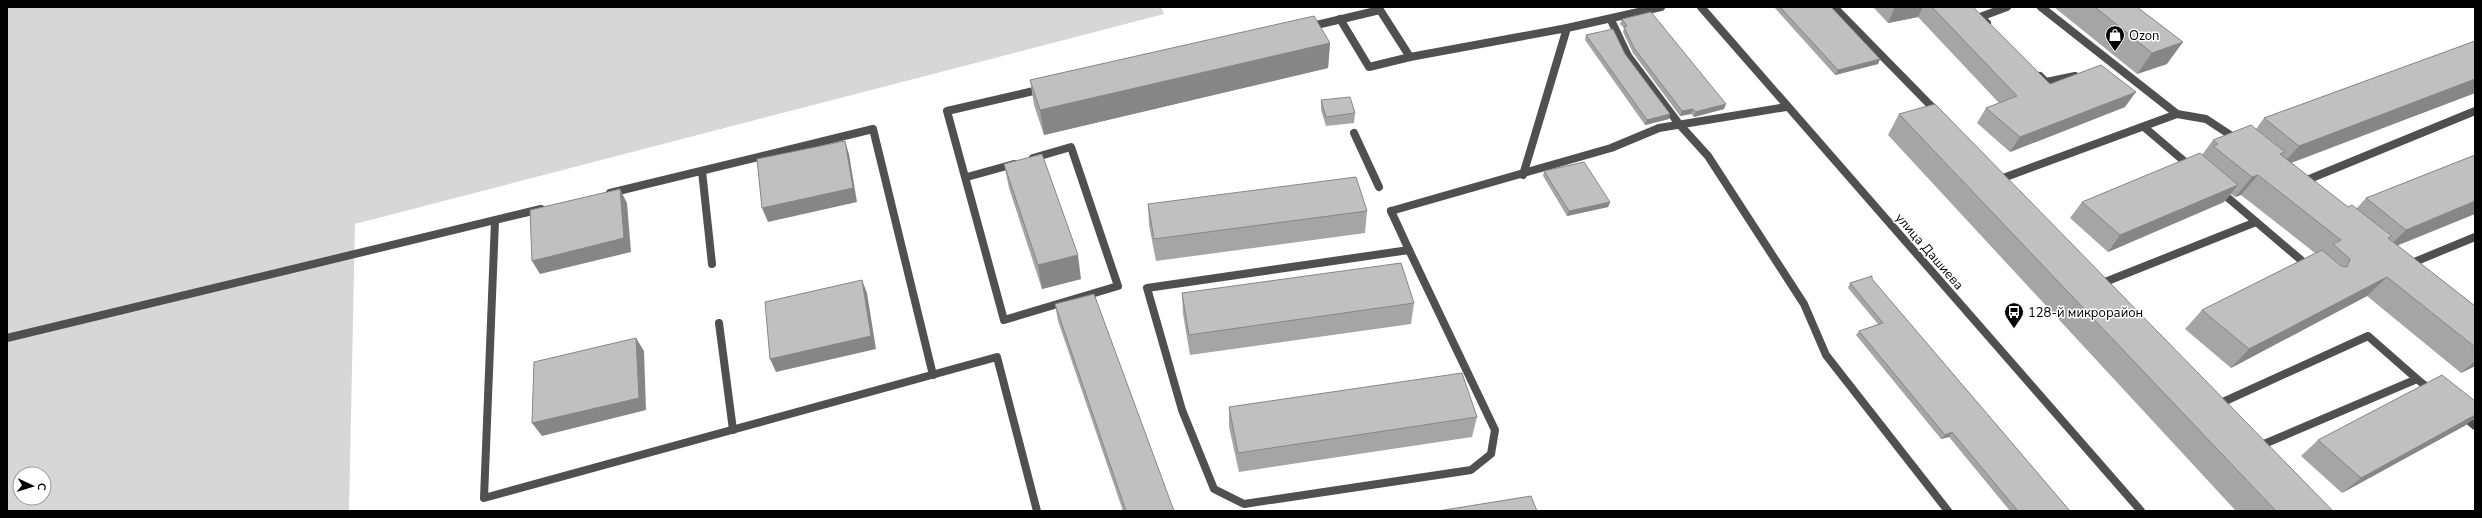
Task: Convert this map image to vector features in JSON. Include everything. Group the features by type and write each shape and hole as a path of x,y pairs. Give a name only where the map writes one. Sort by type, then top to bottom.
{"street":[{"path":"1340,19 1369,67 1410,57 1611,20 1661,7"},
{"name":"улица Дашиева","path":"1701,7 1786,107 2141,511"},
{"path":"1834,7 1944,119"},
{"path":"1991,28 1980,16 2007,7"},
{"path":"2041,7 2177,114 2206,119 2229,133 2247,147"},
{"path":"1302,28 1380,10 1410,57"},
{"path":"1611,20 1628,56 1679,124 1708,156 1804,304 1826,356 1948,511"},
{"path":"1523,175 1541,119 1553,65 1567,28"},
{"path":"2103,70 2118,67"},
{"path":"2035,71 2046,82 2082,75"},
{"path":"967,177 1071,147 1118,286 1004,320 967,177 947,111 1047,88"},
{"path":"1409,250 1147,288 1182,410 1214,489 1244,504 1471,470 1491,454 1495,430 1391,212 1523,175 1611,148 1659,128 1786,107"},
{"path":"2300,190 2294,185 2475,111"},
{"path":"2003,178 2177,114"},
{"path":"2144,127 2197,172"},
{"path":"602,195 873,129 933,375"},
{"path":"1354,133 1379,187"},
{"path":"702,171 712,264"},
{"path":"2215,187 2314,271"},
{"path":"7,338 548,208"},
{"path":"494,221 484,498 997,357 1036,511"},
{"path":"2105,282 2256,222"},
{"path":"2404,274 2398,269 2475,237"},
{"path":"719,323 733,430"},
{"path":"2223,402 2368,336 2440,398"},
{"path":"2264,444 2417,379"},
{"path":"2458,412 2475,426"}],"shaded area":[{"path":"7,7 1161,7 1164,14 355,224 349,511 7,511"}],"building":[{"path":"1780,7 1831,7 1880,59 1838,70"},
{"path":"1932,7 1973,7 2050,84 2101,65 2136,92 2020,137 1986,108 2017,96"},
{"path":"2095,7 2137,7 2183,42 2152,53"},
{"path":"1651,12 1726,104 1695,112 1693,109 1682,111 1634,48 1624,27 1627,26 1622,19"},
{"path":"1314,16 1330,43 1040,110 1030,80"},
{"path":"1613,29 1625,54 1670,114 1647,120 1586,35"},
{"path":"2475,41 2475,79 2299,146 2264,118"},
{"path":"1350,97 1355,113 1326,117 1321,100"},
{"path":"1935,104 2333,511 2276,511 1899,114"},
{"path":"2251,125 2285,152 2280,154 2348,207 2352,205 2392,236 2388,238 2475,306 2475,347 2387,277 2249,349 2202,310 2322,250 2341,266 2347,267 2350,259 2333,244 2341,240 2258,175 2252,177 2213,146 2218,144 2213,140"},
{"path":"845,141 853,188 762,208 757,159"},
{"path":"2200,153 2238,185 2120,235 2082,202"},
{"path":"1042,154 1078,255 1038,265 1004,164"},
{"path":"2475,155 2475,201 2406,230 2366,198"},
{"path":"1584,162 1610,202 1569,211 1544,171"},
{"path":"1356,177 1367,211 1154,239 1148,204"},
{"path":"620,189 624,238 532,261 530,210"},
{"path":"1401,263 1414,303 1189,335 1182,293"},
{"path":"1872,276 1872,279 2070,511 2018,511 1952,432 1945,435 1859,331 1883,323 1850,283"},
{"path":"862,280 871,336 770,359 765,302"},
{"path":"1094,294 1174,511 1126,511 1055,304"},
{"path":"636,338 639,398 532,423 534,362"},
{"path":"1462,373 1477,417 1238,453 1229,407"},
{"path":"2442,375 2475,401 2475,415 2361,478 2318,440"},
{"path":"1531,496 1537,511 1438,511"}],"place":[{"name":"Ozon","path":"2115,52"},
{"name":"128-й микрорайон","path":"2014,329"}]}
